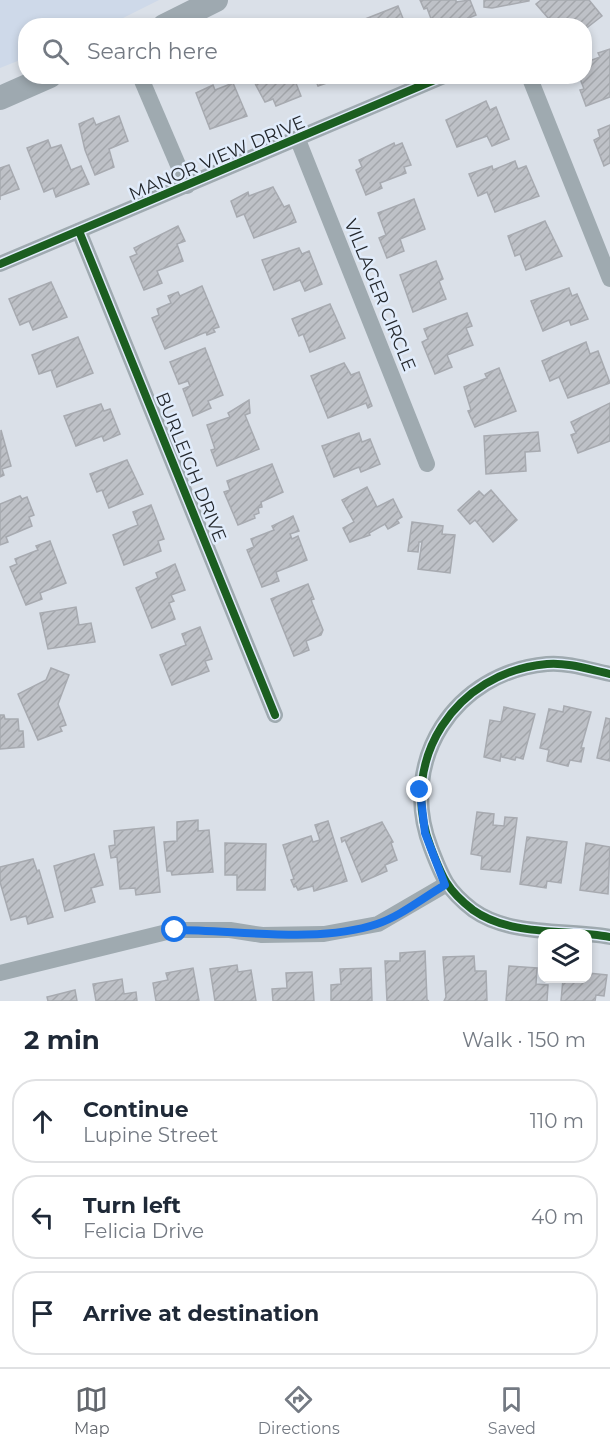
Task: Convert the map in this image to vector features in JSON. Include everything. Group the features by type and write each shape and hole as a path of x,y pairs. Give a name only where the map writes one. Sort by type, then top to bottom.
{"main road":[{"path":"180,18 216,0"},
{"path":"0,98 32,84"}],"street":[{"path":"143,84 187,186"},
{"name":"MANOR VIEW DRIVE","path":"0,264 298,140 426,84"},
{"path":"532,84 610,279"},
{"name":"VILLAGER CIRCLE","path":"298,140 427,464"},
{"name":"BURLEIGH DRIVE","path":"79,231 275,715"},
{"path":"610,674 548,664 500,676 461,700 430,744 420,790 425,833 445,885 475,911 509,925 610,937"},
{"path":"0,973 175,930 230,930 262,935 324,934 378,924 445,885"}],"shaded area":[{"path":"0,0 159,0 123,18 18,18 18,61 0,68"}],"building":[{"path":"420,0 456,0 456,2 470,0 476,15 469,18 431,18 427,8 424,9"},
{"path":"484,0 529,1 492,8 484,7"},
{"path":"541,0 589,0 602,16 592,24 592,18 548,18 536,4"},
{"path":"398,6 403,18 368,18"},
{"path":"610,49 610,97 586,106 580,90 584,89 582,84 592,84 592,60 600,57 598,53"},
{"path":"233,84 247,116 210,129 196,93 213,85 215,90"},
{"path":"255,84 296,84 301,96 276,106 273,99 265,102"},
{"path":"486,101 490,110 496,107 509,139 492,146 487,136 457,147 446,120"},
{"path":"119,116 128,141 109,149 114,167 95,175 85,150 79,124 93,118 96,125"},
{"path":"610,125 610,163 604,166 594,140 600,137 598,130"},
{"path":"48,140 51,148 61,145 71,170 81,166 89,184 56,197 53,188 44,192 27,148"},
{"path":"394,143 395,146 402,143 411,165 404,167 406,173 380,183 382,188 366,195 356,170 362,167 359,160"},
{"path":"515,161 518,169 526,166 539,196 495,212 487,192 478,196 469,174 492,166 493,170"},
{"path":"9,165 19,189 0,196 0,168"},
{"path":"273,187 284,207 289,205 296,222 254,238 244,214 237,217 231,201 248,192 249,196"},
{"path":"414,199 425,229 400,239 404,251 387,258 379,238 386,235 378,213"},
{"path":"545,221 562,256 526,270 520,254 515,256 508,236"},
{"path":"178,226 185,241 177,244 183,261 157,271 162,283 144,290 130,257 137,254 134,248"},
{"path":"299,248 302,254 309,251 322,284 305,291 300,280 274,290 262,260"},
{"path":"436,261 443,279 439,281 446,299 413,312 400,275"},
{"path":"51,282 67,317 33,330 29,321 20,325 9,299"},
{"path":"202,286 219,327 213,329 215,332 207,335 206,332 165,349 152,318 159,315 157,309 171,303 168,296 178,292 180,296"},
{"path":"569,288 572,296 577,294 588,319 571,325 569,320 543,331 531,301"},
{"path":"330,304 345,338 310,352 303,334 299,336 292,319"},
{"path":"467,313 472,326 466,328 473,345 447,355 452,367 435,374 422,342 428,339 424,329"},
{"path":"78,337 93,373 57,387 51,370 39,374 32,355"},
{"path":"586,342 590,354 598,351 610,383 568,398 559,377 550,381 542,361"},
{"path":"205,348 223,395 208,401 211,408 193,416 183,389 190,386 188,381 179,384 170,362"},
{"path":"344,363 351,375 359,372 372,406 368,408 366,403 328,418 311,376"},
{"path":"499,368 516,411 475,427 468,411 471,410 464,387 487,378 485,374"},
{"path":"249,400 250,413 245,415 259,449 217,466 211,450 215,449 207,425 230,417 228,413"},
{"path":"610,403 610,441 578,453 571,435 576,433 571,422"},
{"path":"101,404 104,411 110,409 120,434 104,441 102,436 76,446 64,416"},
{"path":"1,430 11,466 2,469 4,475 0,477"},
{"path":"538,432 540,451 525,452 526,471 486,474 484,436"},
{"path":"359,433 362,442 370,439 380,464 361,472 359,467 334,477 322,446"},
{"path":"127,460 143,494 109,508 102,490 97,492 90,474"},
{"path":"272,464 283,492 261,502 262,507 258,508 259,513 254,515 255,518 238,525 224,492 230,490 227,481"},
{"path":"367,487 377,507 393,499 402,517 397,520 399,523 388,529 385,524 369,533 370,535 350,542 343,528 354,522 342,500"},
{"path":"491,490 517,520 493,542 475,520 470,524 458,510 479,491 484,496"},
{"path":"20,496 22,499 27,497 34,515 29,517 32,526 6,537 8,542 0,545 0,504"},
{"path":"151,505 164,539 158,541 161,551 124,565 113,535 138,525 133,512"},
{"path":"293,516 299,531 290,534 292,539 298,536 307,560 276,572 279,581 262,587 247,550 254,547 251,539 274,530 272,526"},
{"path":"412,522 443,526 442,534 455,535 450,573 418,569 422,542 419,542 418,552 408,551"},
{"path":"50,541 66,583 40,593 42,599 26,605 10,567 17,564 15,559 38,550 36,546"},
{"path":"175,564 185,590 171,595 174,601 169,603 175,619 152,628 136,588 158,578 156,573"},
{"path":"308,584 314,599 311,600 323,630 321,635 306,641 309,650 294,656 271,599"},
{"path":"76,607 79,625 91,623 95,642 48,649 40,613"},
{"path":"200,627 212,659 205,661 209,671 172,685 160,655 186,645 182,634"},
{"path":"51,668 69,675 58,704 66,725 60,727 62,731 38,740 18,694 46,680"},
{"path":"564,706 591,712 581,748 584,748 581,762 570,760 568,766 547,761 549,750 540,748 549,709 563,712"},
{"path":"504,707 535,714 523,759 502,757 501,753 500,761 484,757 490,720 501,722"},
{"path":"0,715 4,715 5,719 18,719 19,731 23,731 24,747 0,749"},
{"path":"606,718 610,719 610,761 597,758"},
{"path":"477,812 494,814 493,825 504,826 505,817 517,818 510,872 481,869 482,856 471,854"},
{"path":"198,820 198,831 209,830 213,872 172,875 171,871 167,871 164,842 177,841 177,822"},
{"path":"328,821 347,881 314,891 313,886 298,890 291,880 294,879 283,845 311,836 313,842 320,840 315,825"},
{"path":"382,822 393,842 391,843 397,860 385,865 387,871 362,882 345,840 342,842 341,838"},
{"path":"154,827 160,892 136,895 135,888 120,889 117,857 111,858 109,846 115,845 114,831"},
{"path":"527,837 567,842 561,883 547,881 546,888 520,884"},
{"path":"225,843 266,844 265,890 237,890 237,875 225,875"},
{"path":"586,843 610,847 608,894 580,890"},
{"path":"94,854 103,885 91,888 95,902 65,911 54,866"},
{"path":"33,859 37,871 39,870 53,917 28,924 26,916 11,920 0,882 0,867"},
{"path":"425,951 427,1000 429,1001 387,1001 385,961 400,961 400,953"},
{"path":"474,956 475,971 486,971 487,1001 444,1001 446,997 443,957"},
{"path":"237,965 238,972 251,970 256,1001 215,1001 210,969"},
{"path":"509,966 537,968 536,984 548,985 547,1001 506,1001"},
{"path":"193,968 199,1001 156,1001 153,983 168,980 166,973"},
{"path":"371,968 372,1001 331,1001 331,985 341,984 340,969"},
{"path":"312,972 314,1001 273,1001 272,989 287,988 286,973"},
{"path":"592,973 607,975 604,996 596,995 595,1001 561,1001 563,983 592,983"},
{"path":"122,979 124,994 136,992 137,1001 96,1001 93,984"},
{"path":"75,990 77,1001 48,1001 47,997"}],"cycle path":[{"path":"0,264 425,84"},
{"path":"79,231 275,715"},
{"path":"610,674 571,665 547,664 514,671 485,684 461,703 442,726 429,754 422,784 422,815 431,848 442,875 464,903 488,919 504,924 540,931 610,937"}],"route":[{"path":"175,930 230,930 262,935 324,934 378,924 445,885 425,833 420,790"}]}
